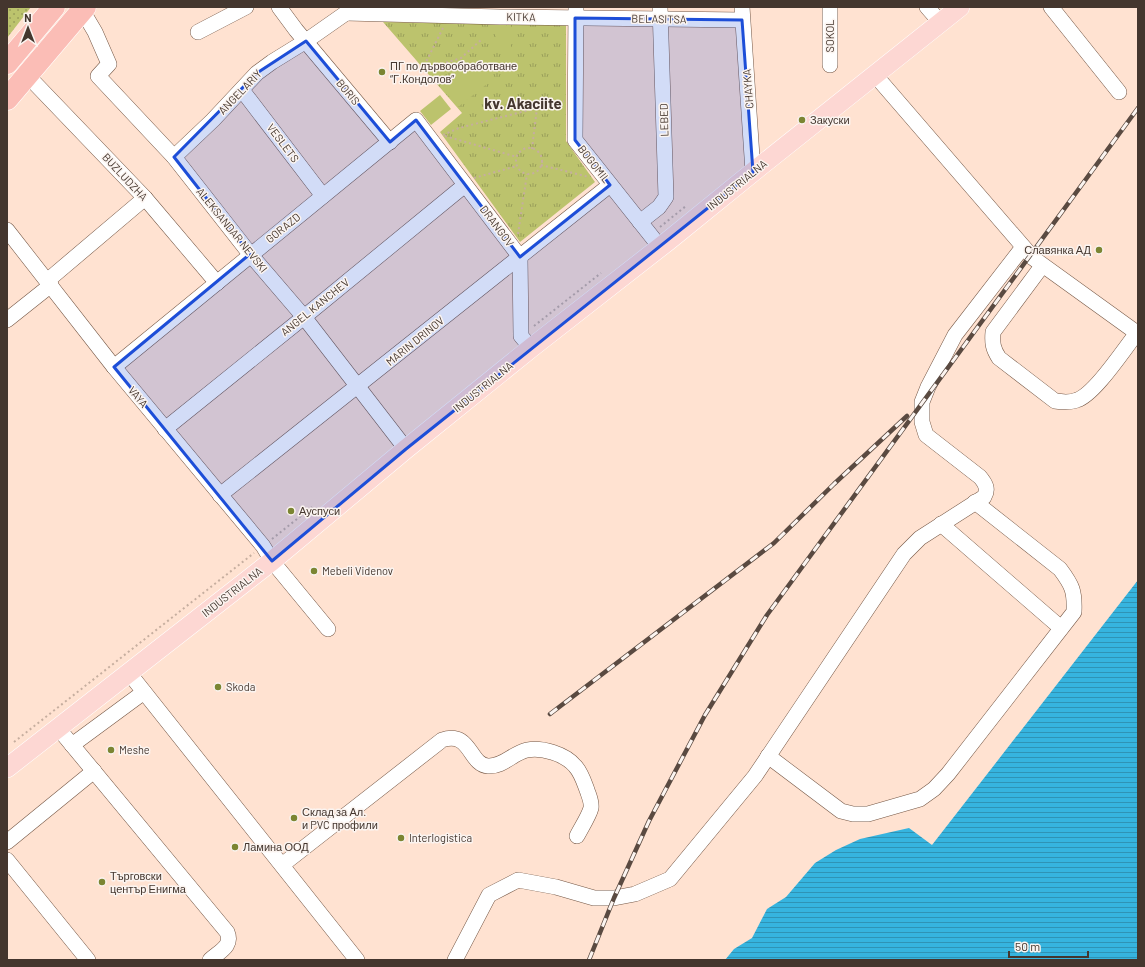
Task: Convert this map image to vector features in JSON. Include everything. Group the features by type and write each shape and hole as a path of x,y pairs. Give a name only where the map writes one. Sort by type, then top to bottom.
{"highway":[{"path":"7,63 54,7"},
{"path":"7,99 83,9"}],"main road":[{"name":"INDUSTRIALNA","path":"7,768 272,560 531,348 660,247 960,7"}],"street":[{"path":"198,32 246,7"},
{"name":"BORIS","path":"280,7 306,41 390,142"},
{"name":"SOKOL","path":"830,7 830,65"},
{"path":"927,7 941,23"},
{"path":"1051,7 1119,92"},
{"name":"ALEKSANDAR NEVSKI","path":"83,9 109,64 98,76 174,158 250,254 304,317 406,449"},
{"name":"ANGELARIY","path":"174,158 257,73 306,41 349,10"},
{"name":"KITKA","path":"349,10 450,16 500,12 576,12"},
{"name":"BELASITSA","path":"576,12 742,14"},
{"name":"BOGOMIL","path":"576,12 575,140 660,247"},
{"name":"LEBED","path":"640,222 659,207 666,197 660,13"},
{"name":"CHAYKA","path":"742,14 753,172"},
{"name":"BUZLUDZHA","path":"27,75 145,198 217,283"},
{"path":"875,75 1033,258 1042,266 1137,332 1096,385 1088,394 1077,400 1066,402 1055,401 999,358 994,350 992,341 993,332 1042,266"},
{"name":"VESLETS","path":"242,90 323,196"},
{"name":"GORAZD","path":"114,367 217,283 250,254 416,120"},
{"name":"DRANGOV","path":"416,120 518,254 521,336 531,348"},
{"name":"ANGEL KANCHEV","path":"165,429 304,317 464,183"},
{"name":"MARIN DRINOV","path":"220,495 358,386 518,254 609,184"},
{"path":"7,320 145,198"},
{"name":"VAYA","path":"7,230 114,367 263,546 272,560 328,629"},
{"path":"455,960 489,895 518,880 556,887 594,898 614,898 635,894 670,879 755,776 904,554 920,538 984,497 986,493 984,482 926,435 922,422 922,402 928,387 955,335 1023,247"},
{"path":"768,756 841,811 853,814 868,814 920,800 934,789 948,774 1074,612 1075,597 1070,582 1060,569 975,502"},
{"path":"941,524 1061,628"},
{"path":"129,673 357,960"},
{"path":"72,745 144,692"},
{"path":"58,728 227,932 229,941 228,945 210,960"},
{"path":"282,865 442,740 450,737 457,738 463,742 481,765 495,766 526,750 541,749 560,755 574,765 583,778 591,800 591,808 577,836"},
{"path":"7,842 94,771"},
{"path":"7,860 88,960"}],"path":[{"path":"450,16 422,70 461,58 482,39"},
{"path":"517,157 442,135 459,128 575,98"},
{"path":"532,149 537,108"},
{"path":"532,149 536,150 541,157 541,165 536,172 527,174 521,171 517,166 517,157 523,150 532,149"},
{"path":"541,165 609,184"},
{"path":"464,183 517,166"},
{"path":"518,254 527,174"}],"highlighted area":[{"path":"575,18 742,20 753,172 406,449 272,561 114,367 250,254 174,157 257,73 306,41 390,142 416,120 520,257 610,185 575,140"}],"green space":[{"path":"7,7 31,7 7,38"},
{"path":"383,22 566,25 566,141 595,182 520,242 440,132 462,113"},
{"path":"511,25 511,49 496,49 496,26"},
{"path":"477,61 492,80 458,107 442,88"},
{"path":"440,95 451,109 431,125 420,111"}],"water":[{"path":"1138,580 1138,960 725,960 734,949 752,938 767,909 786,897 815,863 836,850 860,839 909,828 932,845"}],"railway":[{"path":"589,960 614,898 649,821 705,715 767,615 1138,108"},
{"path":"550,714 774,543 834,484 907,416"}],"place":[{"name":"ПГ по дървообработване “Г.Кондолов”","path":"382,72"},
{"name":"Закуски","path":"802,120"},
{"name":"Славянка АД","path":"1099,250"},
{"name":"Ауспуси","path":"291,511"},
{"name":"Mebeli Videnov","path":"314,571"},
{"name":"Skoda","path":"218,687"},
{"name":"Meshe","path":"111,750"},
{"name":"Склад за Ал. и PVC профили","path":"294,818"},
{"name":"Interlogistica","path":"401,838"},
{"name":"Ламина ООД","path":"235,847"},
{"name":"Търговски център Енигма","path":"102,882"}],"district":[{"name":"kv. Akaciite","path":"523,104"}]}
